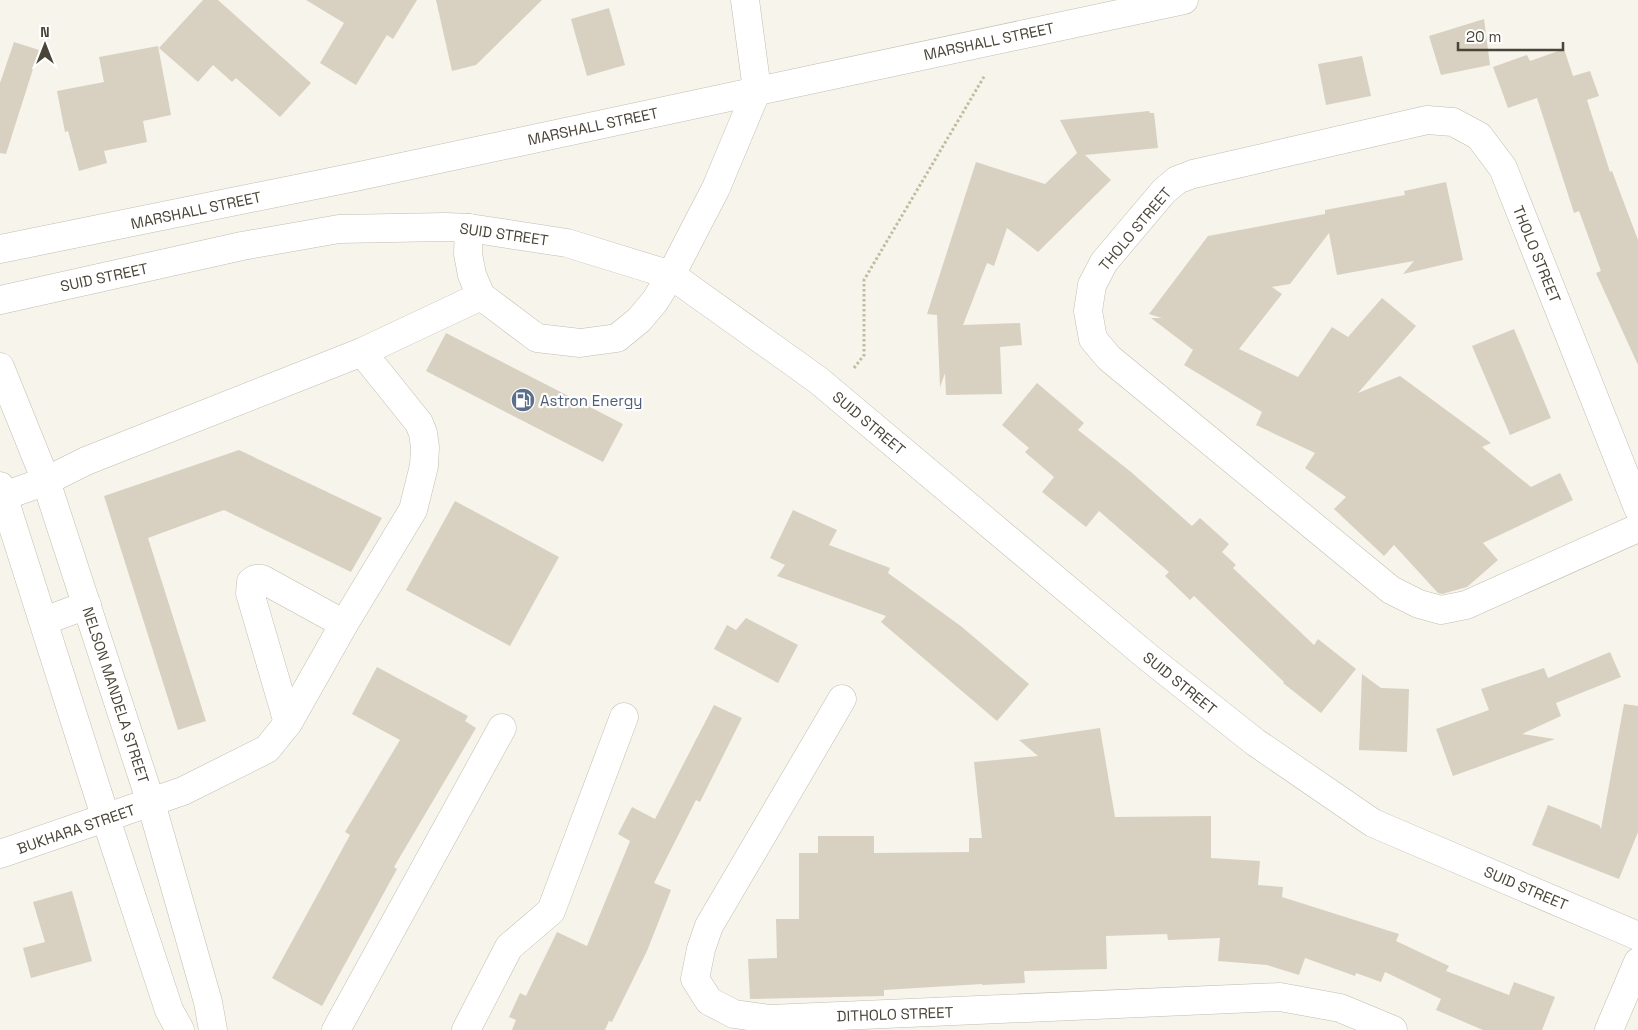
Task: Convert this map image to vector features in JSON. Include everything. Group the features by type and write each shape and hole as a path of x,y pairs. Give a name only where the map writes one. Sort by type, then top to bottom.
{"street":[{"path":"469,228 468,254 472,275 481,296 537,338 580,342 617,338 639,320 655,301 671,275 716,188 757,90 745,0"},
{"name":"MARSHALL STREET","path":"0,248 355,177 1184,0"},
{"name":"THOLO STREET","path":"1638,508 1503,168 1479,136 1452,122 1427,120 1193,174 1177,180 1164,191 1104,262 1092,285 1088,311 1094,339 1109,358 1391,590 1419,604 1441,610 1466,605 1638,528"},
{"name":"SUID STREET","path":"0,300 242,246 339,229 469,228 568,243 671,275 818,380 1164,670 1255,742 1373,823 1638,936"},
{"path":"180,1030 169,1010 2,491 46,481 86,461 362,352 481,296"},
{"name":"BUKHARA STREET","path":"0,854 183,791 267,749 288,723 344,624 413,510 424,466 423,433 419,423 362,352"},
{"name":"NELSON MANDELA STREET","path":"0,367 46,481 151,803 208,1002 213,1030"},
{"path":"288,723 250,593 251,582 255,579 262,579 344,624"},
{"path":"44,621 87,605"},
{"name":"DITHOLO STREET","path":"842,699 709,926 701,949 695,979 709,1001 734,1014 770,1019 1280,997 1340,1008 1392,1030"},
{"path":"466,1030 509,947 551,911 624,717"},
{"path":"336,1030 502,728"},
{"path":"1609,1030 1638,962"}],"path":[{"path":"833,394 864,355 864,280 1007,38"}],"building":[{"path":"203,0 218,0 311,83 280,117 236,78 232,82 213,65 198,82 159,48"},
{"path":"306,0 417,0 393,39 387,35 356,85 320,63 344,23"},
{"path":"436,0 542,0 476,65 452,71"},
{"path":"609,8 625,65 587,76 571,19"},
{"path":"1484,19 1490,65 1441,75 1429,36"},
{"path":"14,42 39,50 6,154 0,153 0,83"},
{"path":"158,46 171,115 143,121 147,142 104,151 107,163 79,171 68,131 65,132 57,91 104,82 99,57"},
{"path":"1564,49 1573,76 1590,71 1599,96 1587,100 1610,172 1612,171 1638,240 1638,365 1596,273 1601,271 1579,211 1574,213 1537,98 1508,108 1493,67 1527,55 1530,61"},
{"path":"1362,56 1371,96 1326,105 1318,64"},
{"path":"1149,111 1154,113 1158,148 1085,155 1111,180 1038,252 1007,228 994,266 987,263 963,325 1020,323 1022,345 1000,347 1002,394 946,395 945,373 940,387 937,315 927,314 976,162 1045,184 1077,153 1060,120"},
{"path":"1446,182 1463,260 1403,274 1414,261 1337,275 1329,233 1290,284 1272,287 1282,294 1239,349 1298,377 1332,327 1348,337 1382,298 1416,326 1358,393 1400,376 1491,443 1482,447 1531,487 1560,473 1573,500 1483,543 1498,560 1467,587 1442,594 1438,593 1394,545 1384,556 1334,509 1346,497 1305,468 1315,453 1256,425 1262,412 1184,365 1193,350 1151,318 1162,318 1149,314 1208,236 1325,214 1325,210 1405,195 1404,191"},
{"path":"1514,329 1551,418 1510,435 1472,346"},
{"path":"446,333 623,424 603,462 426,371"},
{"path":"1037,383 1084,423 1078,430 1131,472 1192,526 1200,518 1229,544 1222,552 1236,565 1233,568 1314,645 1318,639 1356,669 1321,713 1283,683 1194,596 1190,600 1165,576 1169,572 1099,511 1086,527 1042,492 1054,477 1025,452 1029,448 1002,425"},
{"path":"239,450 382,518 351,572 224,510 148,538 206,721 178,730 104,496"},
{"path":"455,501 559,557 510,646 406,590"},
{"path":"793,510 837,530 829,545 890,568 888,573 962,627 1029,684 997,721 881,622 886,616 777,576 785,565 770,558"},
{"path":"746,618 798,645 778,683 714,649 727,625 736,630"},
{"path":"1610,652 1621,677 1556,703 1561,716 1522,734 1555,739 1453,776 1436,729 1489,710 1481,689 1544,668 1548,678"},
{"path":"377,667 468,716 465,721 476,728 394,867 397,869 322,1006 272,978 350,835 345,832 400,740 352,714"},
{"path":"1362,674 1381,688 1409,689 1407,752 1359,750"},
{"path":"1624,704 1638,706 1638,832 1619,879 1532,845 1548,805 1599,825 1601,829"},
{"path":"714,705 742,718 700,802 696,800 654,883 671,890 647,951 612,1022 609,1021 605,1030 512,1030 516,1020 509,1017 520,993 526,996 557,932 587,946 630,841 618,834 632,807 655,819"},
{"path":"1100,728 1115,817 1211,816 1211,858 1260,861 1258,885 1283,887 1282,897 1399,934 1396,941 1449,966 1446,971 1509,995 1514,982 1555,997 1542,1030 1483,1030 1436,1010 1441,999 1385,972 1381,982 1356,973 1355,976 1305,958 1299,975 1267,965 1218,961 1220,938 1168,940 1167,934 1106,936 1107,969 1024,971 1025,983 884,990 884,996 750,999 748,959 777,958 776,919 799,919 799,853 818,853 818,836 874,836 874,853 969,852 969,838 982,838 974,762 1038,756 1019,740"},
{"path":"72,891 92,961 31,978 23,948 45,942 33,902"}],"place":[{"name":"Astron Energy","path":"523,400"}]}
